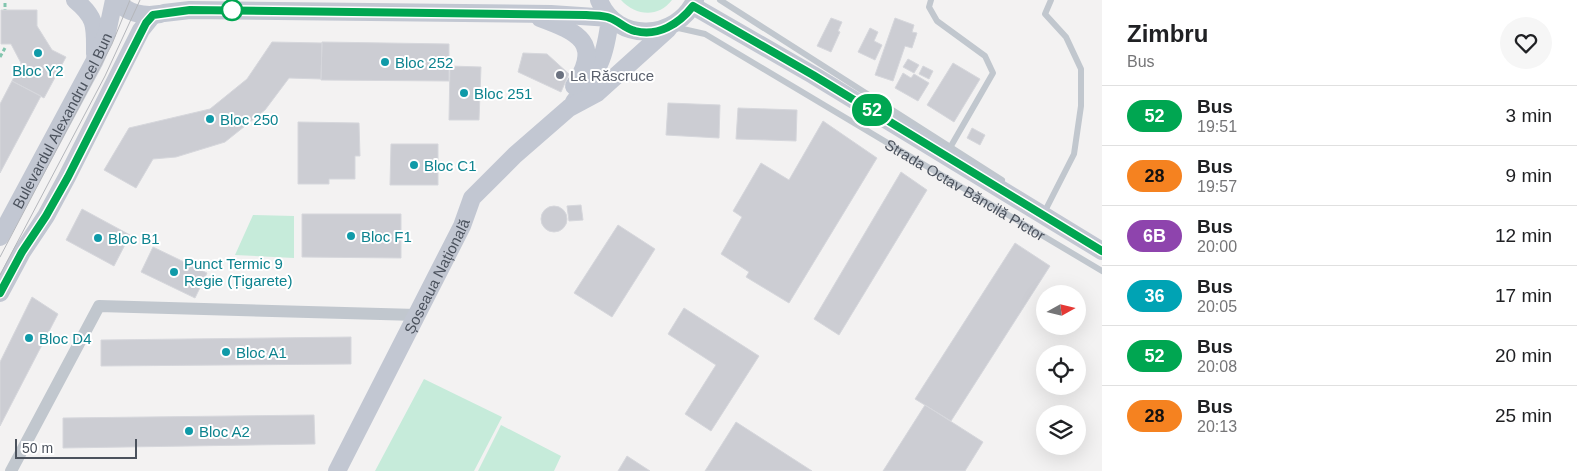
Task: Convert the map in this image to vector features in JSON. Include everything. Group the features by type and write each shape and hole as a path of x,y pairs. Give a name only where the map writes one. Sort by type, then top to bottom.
{"street":[{"path":"74,0 91,15 94,24 94,62"},
{"path":"115,0 134,13 158,14 190,10 528,13 610,18 634,31 648,33 669,28"},
{"name":"Bulevardul Alexandru cel Bun","path":"0,237 94,62 107,33 115,0"},
{"path":"158,14 181,0"},
{"path":"599,0 610,18"},
{"path":"694,3 1102,251"},
{"name":"Șoseaua Națională","path":"337,471 462,226 472,198 569,108 596,92 669,28 686,16 694,3"},
{"path":"528,13 573,31 582,41 588,52 586,66 580,78 540,133"},
{"name":"Bulevardul Alexandru cel Bun","path":"0,293 22,252 46,216 142,30 158,14"},
{"name":"Șoseaua Națională","path":"569,108 600,67 607,45 610,18"},
{"path":"11,471 99,306 417,315"}],"lane":[{"name":"Strada Octav Băncilă Pictor","path":"720,0 951,146 1006,183"},
{"path":"930,0 928,7 937,21 985,56 993,74 951,146"},
{"path":"1046,209 1074,154 1081,106 1080,68 1066,37 1046,14 1050,0"},
{"name":"Strada Octav Băncilă Pictor","path":"669,28 705,34 1102,271"},
{"name":"Strada Octav Băncilă Pictor","path":"1014,188 1102,244"}],"path":[{"path":"5,3 5,10"},
{"path":"0,57 5,48"}],"green space":[{"path":"621,0 672,0 660,10 647,13 633,9"},
{"path":"253,215 294,216 294,258 235,255"},
{"path":"424,379 502,417 474,471 375,471"},
{"path":"501,425 561,456 554,471 478,471"}],"building":[{"name":"Bloc Y2","path":"1,10 37,10 37,26 52,50 66,57 44,98 12,81 21,63 11,44 1,44"},
{"path":"831,18 842,22 838,31 840,32 831,52 817,46"},
{"path":"895,18 914,25 912,32 917,33 912,48 905,46 893,81 875,75"},
{"path":"870,28 878,32 874,41 882,45 875,60 858,52"},
{"name":"Bloc 250","path":"272,42 322,43 321,79 289,78 265,110 225,142 176,157 153,159 136,188 104,170 129,128 210,109 247,79"},
{"name":"Bloc 252","path":"322,42 449,44 449,81 321,80"},
{"path":"523,53 547,54 569,74 561,92 518,72"},
{"path":"908,59 919,65 914,73 903,67"},
{"path":"953,63 980,79 954,122 927,105"},
{"name":"Bloc 251","path":"450,66 481,67 479,120 449,120"},
{"path":"923,66 933,71 929,79 919,74"},
{"path":"903,73 911,78 914,74 929,83 918,101 895,88"},
{"path":"12,81 41,96 0,173 0,104"},
{"path":"668,103 720,105 719,138 666,135"},
{"path":"738,108 797,110 796,141 736,139"},
{"path":"823,121 877,158 789,303 746,277 749,272 721,254 742,217 733,211 761,163 789,180"},
{"path":"298,122 359,123 360,156 355,156 355,179 329,179 329,184 298,184"},
{"path":"972,128 985,135 980,145 967,138"},
{"name":"Bloc C1","path":"391,144 438,144 438,185 390,185"},
{"path":"901,172 927,190 839,335 814,319"},
{"path":"581,205 583,220 569,221 567,206"},
{"path":"554,206 563,210 567,219 563,228 554,232 545,228 541,219 545,210"},
{"name":"Bloc B1","path":"82,209 130,235 114,266 66,240"},
{"name":"Bloc F1","path":"302,214 401,214 401,258 302,257"},
{"path":"618,225 655,249 612,317 574,293"},
{"path":"1015,243 1050,266 1038,285 1036,285 1036,288 951,421 915,399"},
{"name":"Punct Termic 9 Regie (Țigarete)","path":"153,247 207,273 195,298 141,272"},
{"name":"Bloc D4","path":"32,297 58,314 0,426 0,362"},
{"path":"684,308 759,356 711,431 685,414 716,365 668,334"},
{"name":"Bloc A1","path":"351,337 351,364 101,366 101,340"},
{"path":"925,405 983,442 965,471 883,471"},
{"name":"Bloc A2","path":"314,415 315,444 63,448 63,418"},
{"path":"736,422 812,471 705,471"},
{"path":"627,456 650,471 618,471"}],"tram line":[{"path":"0,257 112,44 130,0"},
{"path":"0,275 105,76 140,0"}],"bus line":[{"name":"52","path":"0,293 22,252 46,216 68,177 146,23 153,15 190,10 586,15 610,18 634,31 648,33 668,29 686,16 693,6 813,75 1102,251"}],"place":[{"name":"Bloc Y2","path":"38,53"},
{"name":"Bloc 252","path":"385,62"},
{"name":"La Răscruce","path":"560,75"},
{"name":"Bloc 251","path":"464,93"},
{"name":"Bloc 250","path":"210,119"},
{"name":"Bloc C1","path":"414,165"},
{"name":"Bloc F1","path":"351,236"},
{"name":"Bloc B1","path":"98,238"},
{"name":"Punct Termic 9 Regie (Țigarete)","path":"174,272"},
{"name":"Bloc D4","path":"29,338"},
{"name":"Bloc A1","path":"226,352"},
{"name":"Bloc A2","path":"189,431"}]}
